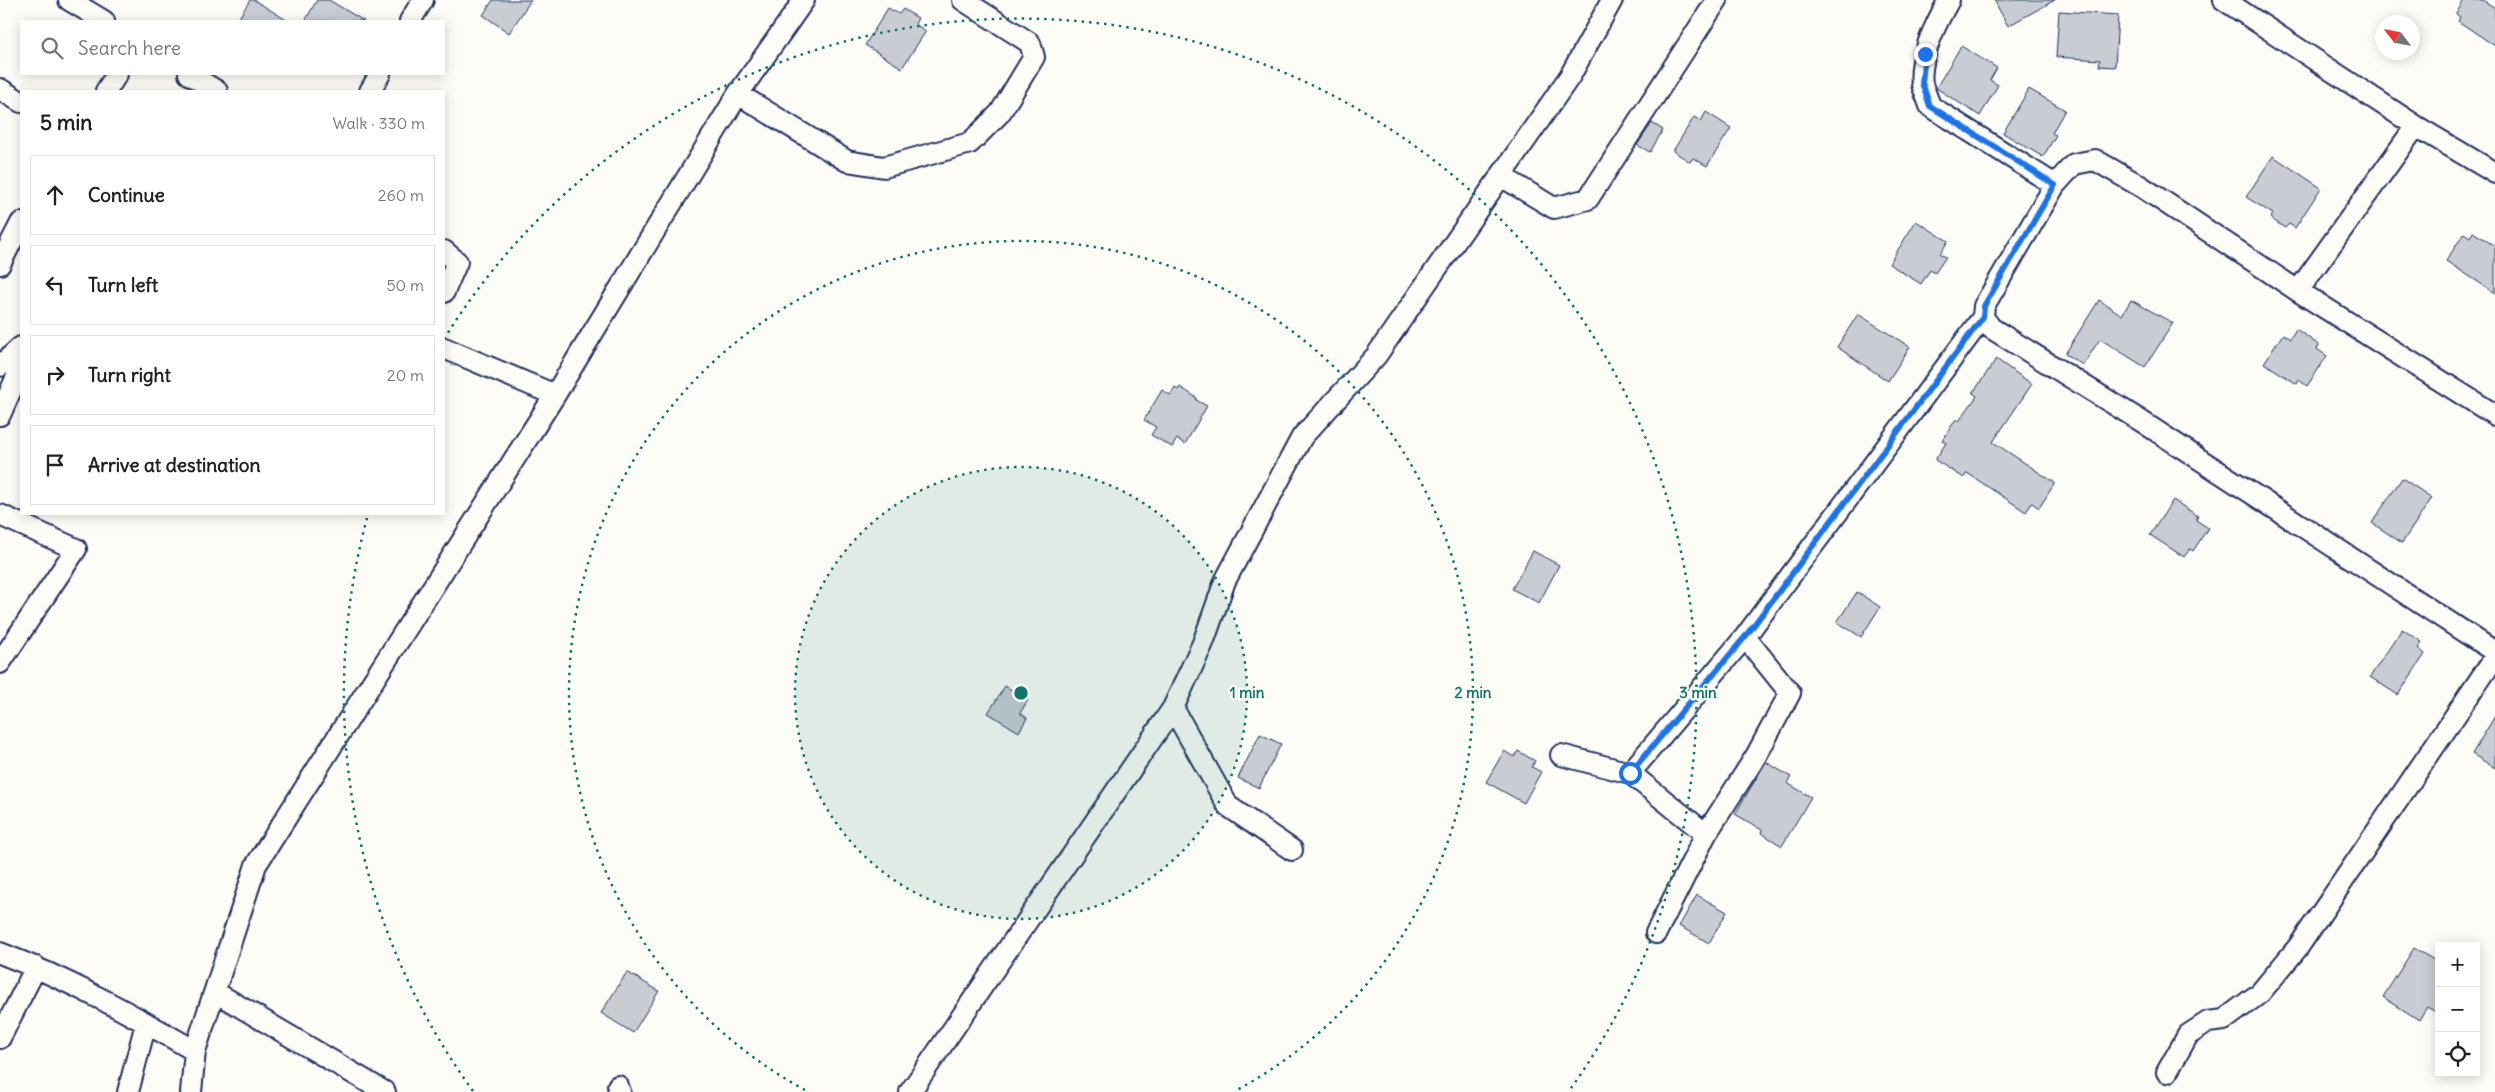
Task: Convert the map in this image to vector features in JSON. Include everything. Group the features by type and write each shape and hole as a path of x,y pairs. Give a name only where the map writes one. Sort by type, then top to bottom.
{"street":[{"path":"69,0 102,20"},
{"path":"411,20 423,0"},
{"path":"191,1092 196,1051 256,865 555,395 738,94 804,0"},
{"path":"738,94 847,161 884,166 970,143 1000,113 1034,57 1030,43 963,0"},
{"path":"910,1092 1172,708 1203,643 1225,581 1302,438 1376,356 1570,76 1612,0"},
{"path":"1501,176 1554,208 1588,200 1717,0"},
{"path":"1949,0 1939,17 1925,54 1922,83 1930,106 2055,185"},
{"path":"2234,3 2416,126 2495,173"},
{"path":"107,90 116,75"},
{"path":"191,75 215,90"},
{"path":"371,90 379,75"},
{"path":"0,89 20,101"},
{"path":"2298,291 2416,126"},
{"path":"1630,773 1745,637 1983,317 1984,306 2055,185 2074,164 2095,160 2142,187 2298,291 2495,415"},
{"path":"0,264 20,225"},
{"path":"445,252 457,262 445,290"},
{"path":"1983,317 1991,328 2141,421 2495,652"},
{"path":"0,366 20,348"},
{"path":"445,348 555,395"},
{"path":"0,415 20,369"},
{"path":"0,515 76,549 0,663"},
{"path":"1656,933 1706,834 1756,756 1790,693 1745,637"},
{"path":"2167,1072 2188,1035 2208,1022 2224,1020 2260,992 2299,946 2495,657"},
{"path":"1172,708 1228,806 1292,850"},
{"path":"1561,755 1630,773 1706,834"},
{"path":"0,953 36,967 146,1023 196,1051"},
{"path":"0,1038 36,967"},
{"path":"215,992 385,1092"},
{"path":"128,1092 146,1023"}],"building":[{"path":"250,0 254,0 286,20 238,20"},
{"path":"317,0 329,0 362,20 306,20"},
{"path":"493,0 531,0 509,33 483,15"},
{"path":"1994,0 2055,0 2008,26"},
{"path":"2464,0 2483,0 2495,8 2495,46 2458,21 2460,17 2456,14"},
{"path":"888,8 899,14 903,9 918,18 915,24 926,31 902,68 865,45"},
{"path":"2059,11 2118,15 2115,67 2099,66 2100,60 2056,57"},
{"path":"1961,46 1997,68 1990,80 1998,85 1980,116 1936,88"},
{"path":"2029,89 2065,110 2052,133 2056,135 2043,157 2003,133"},
{"path":"1706,112 1731,128 1707,166 1693,158 1690,162 1673,151 1694,117 1701,121"},
{"path":"1652,123 1663,130 1650,152 1637,145"},
{"path":"2273,156 2321,188 2295,228 2289,224 2285,228 2270,218 2273,214 2246,197"},
{"path":"1916,221 1948,241 1940,254 1946,257 1935,273 1930,270 1921,284 1889,264"},
{"path":"2473,232 2495,246 2495,293 2446,261 2464,233 2470,237"},
{"path":"2099,300 2122,315 2131,300 2173,323 2145,367 2100,339 2083,365 2065,354"},
{"path":"1858,314 1910,347 1888,381 1837,347"},
{"path":"2296,329 2319,345 2317,349 2327,356 2307,386 2299,380 2297,384 2264,363 2283,334 2290,339"},
{"path":"1996,359 2032,384 1993,442 2055,483 2039,508 2032,503 2026,512 1967,473 1964,478 1935,460 1946,443 1942,441 1956,419 1959,421 1977,396 1973,393"},
{"path":"1180,387 1207,406 1185,444 1177,439 1172,447 1151,435 1156,427 1144,420 1162,390 1170,395 1175,388 1178,390"},
{"path":"2402,478 2432,498 2402,543 2372,523"},
{"path":"2173,500 2198,516 2196,520 2208,528 2193,551 2190,549 2184,557 2150,535"},
{"path":"1533,551 1559,565 1539,603 1512,589"},
{"path":"1857,592 1880,607 1861,637 1837,622"},
{"path":"2402,629 2422,642 2418,648 2425,654 2398,695 2370,677"},
{"path":"1005,686 1028,700 1020,713 1027,718 1019,732 988,713"},
{"path":"2495,716 2495,768 2472,754"},
{"path":"1260,734 1281,744 1259,788 1238,778"},
{"path":"1504,751 1514,757 1518,751 1535,761 1532,767 1541,772 1524,803 1486,782"},
{"path":"1766,762 1791,777 1787,783 1811,797 1782,846 1761,833 1762,830 1735,814"},
{"path":"1697,895 1727,912 1709,943 1679,926"},
{"path":"2414,948 2435,961 2435,1012 2427,1007 2419,1020 2383,997"},
{"path":"627,972 659,991 633,1033 601,1013"}],"route":[{"path":"1630,773 1745,637 1983,317 1984,306 2055,185 1930,106 1922,83 1925,54"}]}
